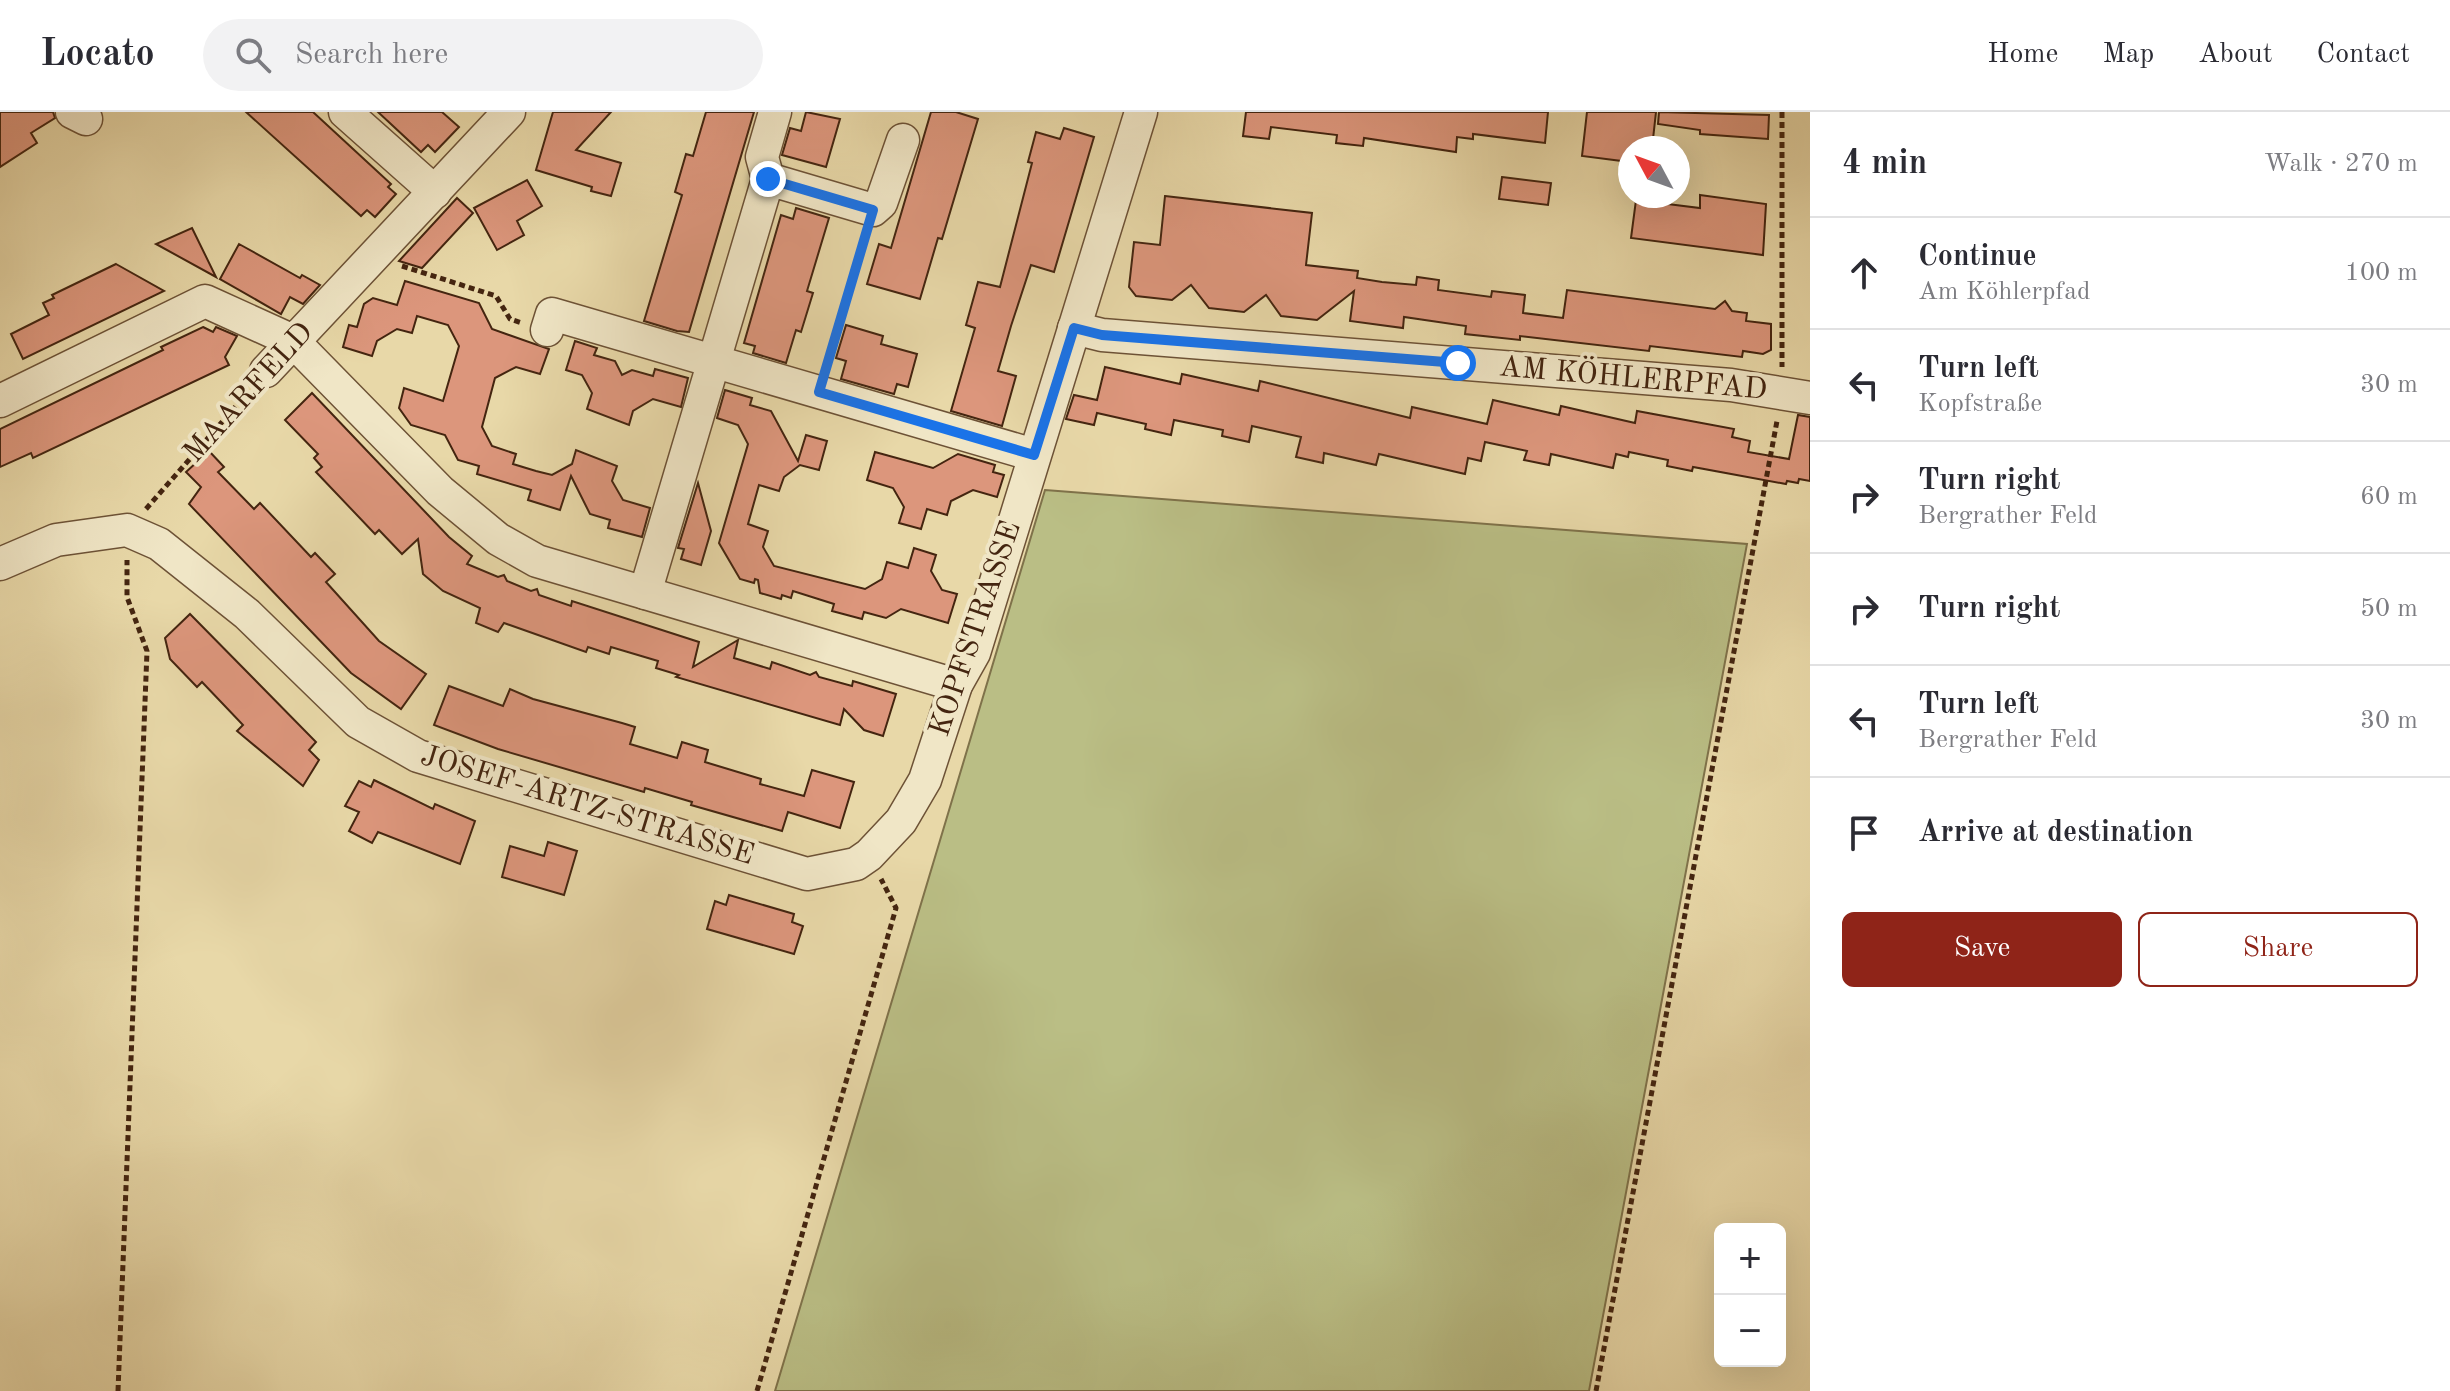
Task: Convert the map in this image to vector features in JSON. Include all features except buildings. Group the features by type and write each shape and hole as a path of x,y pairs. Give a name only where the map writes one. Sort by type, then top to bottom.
{"street":[{"path":"345,112 435,192"},
{"name":"MAARFELD","path":"266,371 509,112"},
{"path":"645,593 768,179 762,157 775,112"},
{"name":"KOPFSTRASSE","path":"869,855 901,821 925,780 956,685 974,653 1141,112"},
{"path":"768,179 873,210 881,203 903,140"},
{"path":"0,401 205,301 293,341 440,491 498,539 537,561 956,685"},
{"path":"547,330 552,314 1034,455"},
{"name":"AM KÖHLERPFAD","path":"1074,328 1102,335 1731,385 1796,395"},
{"path":"0,564 56,540 127,530"},
{"name":"JOSEF-ARTZ-STRASSE","path":"127,530 159,544 247,614 358,722 418,756 807,874 856,864 869,855"}],"path":[{"path":"1596,1391 1796,395 1782,112"},
{"path":"819,392 873,210"},
{"path":"374,258 496,296 510,319 547,330"},
{"name":"MAARFELD","path":"127,530 266,371"},
{"path":"118,1391 147,651 127,597 127,530"},
{"path":"757,1391 896,908 869,855"}],"green space":[{"path":"1045,490 1747,544 1589,1391 775,1391"}],"route":[{"path":"768,179 873,210 819,392 1034,455 1074,328 1102,335 1458,363"}]}
